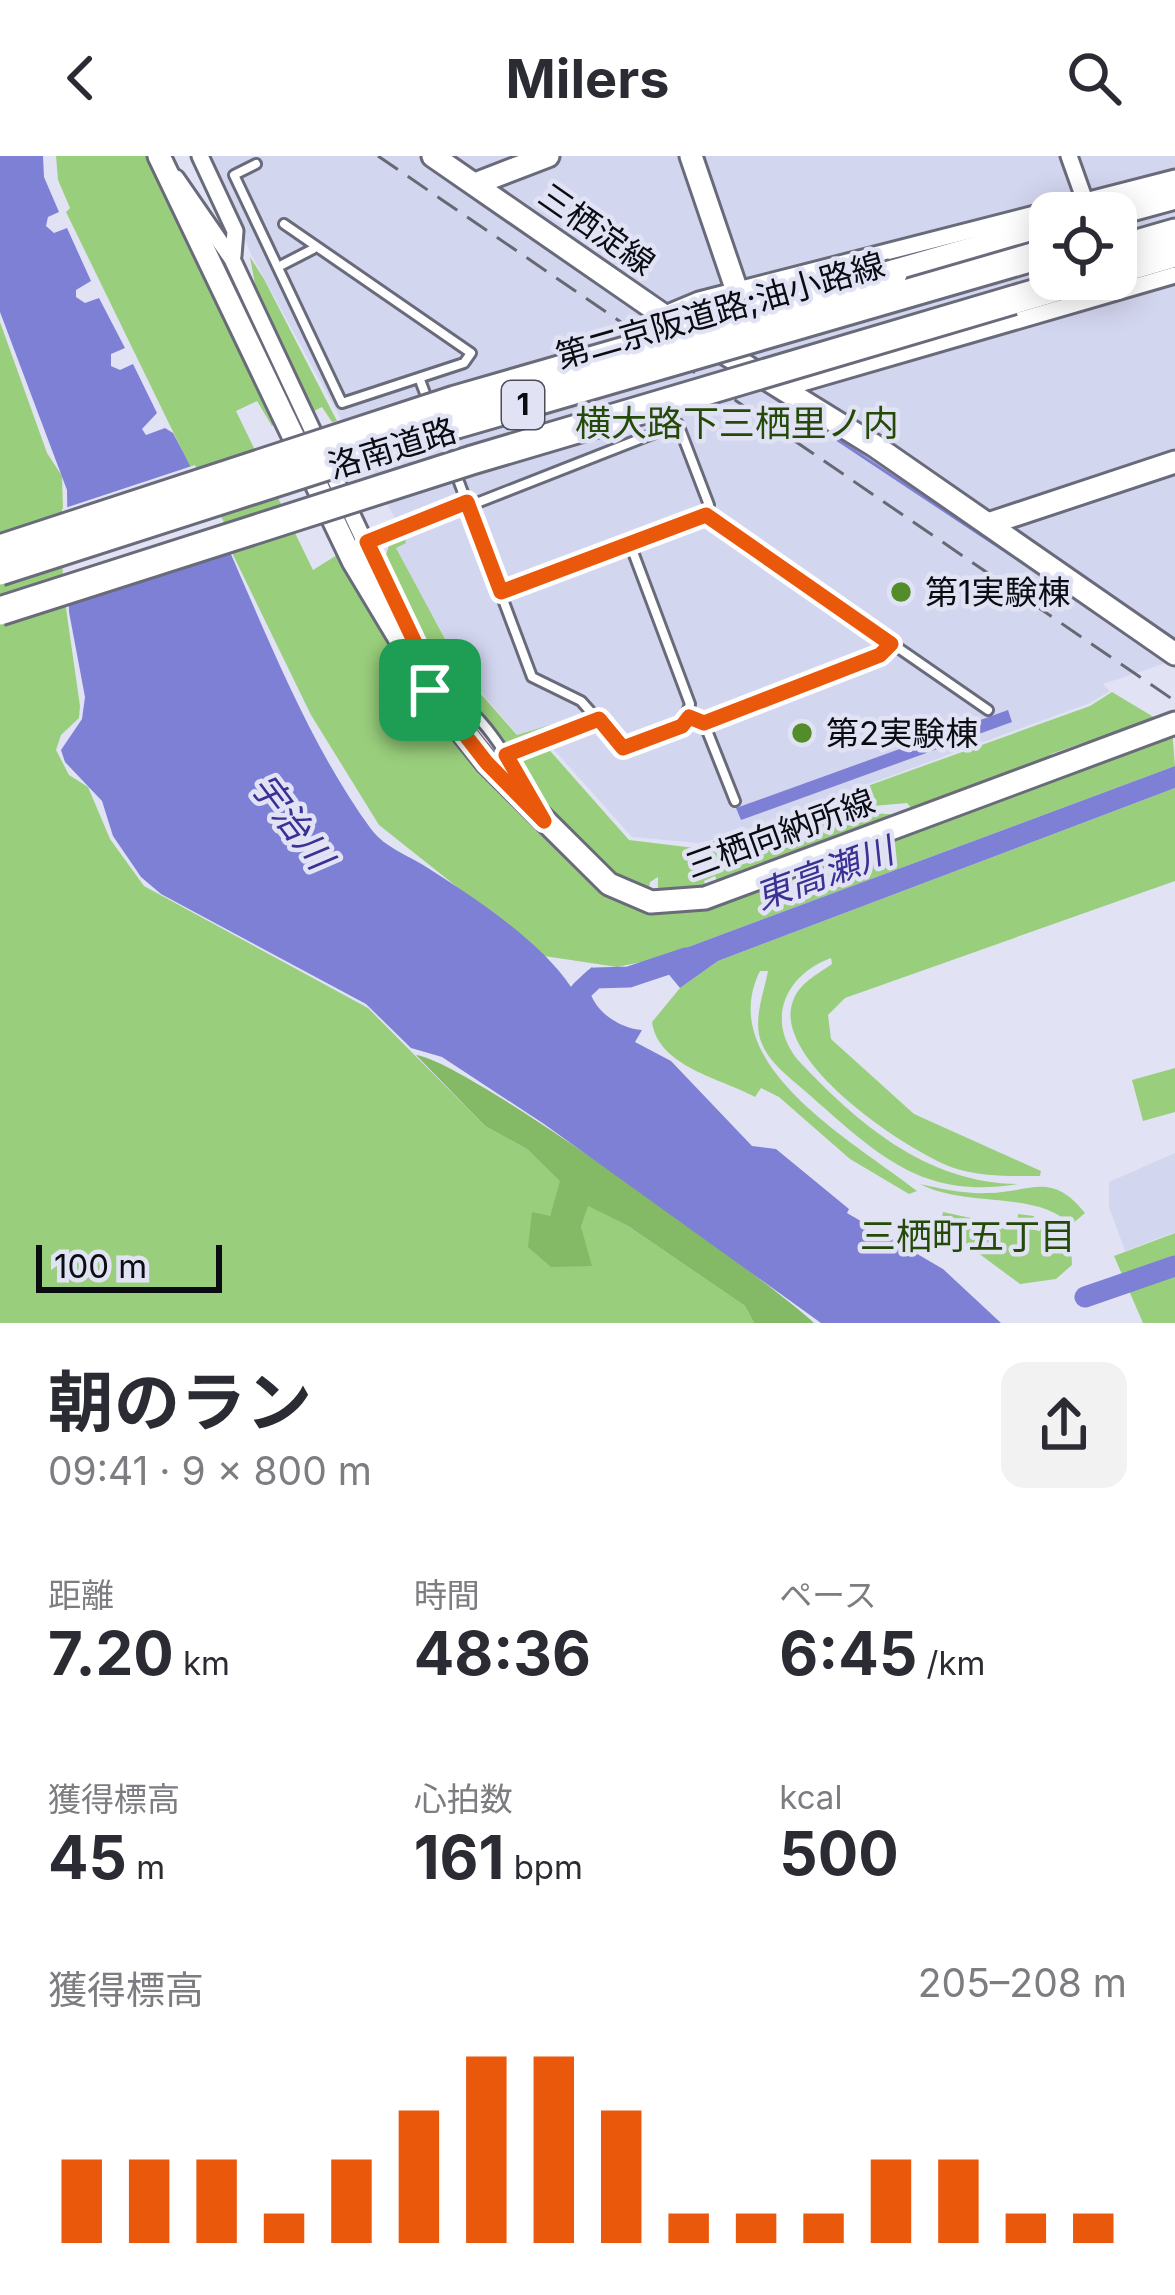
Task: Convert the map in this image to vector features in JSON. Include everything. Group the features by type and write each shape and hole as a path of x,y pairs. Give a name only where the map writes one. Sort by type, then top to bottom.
{"highway":[{"path":"1137,200 1175,195"},
{"path":"1137,226 1175,215"},
{"path":"1137,244 1175,233"},
{"name":"洛南道路","path":"0,549 455,400 1029,236"},
{"path":"1137,264 1175,253"},
{"name":"第二京阪道路;油小路線","path":"0,571 457,424 1029,258"},
{"name":"第二京阪道路;油小路線","path":"0,588 485,431 1029,275"},
{"name":"洛南道路","path":"0,611 472,460 1029,295"}],"main road":[{"name":"三栖淀線","path":"433,156 663,315 785,388 1175,654"},
{"path":"475,184 548,156"},
{"path":"692,156 737,291"},
{"name":"三栖向納所線","path":"160,158 353,561 430,690 487,763 619,890 651,902 686,902 1175,723"},
{"path":"988,524 1175,462"}],"street":[{"path":"200,156 235,231 232,260"},
{"path":"1069,156 1088,192"},
{"path":"160,158 212,223 232,260 417,647 430,690"},
{"path":"1136,192 1175,178"},
{"path":"663,315 699,300 1029,222"},
{"path":"785,388 1175,275"}],"lane":[{"path":"256,164 234,175 342,403 420,380 464,363 472,353 313,249 284,224"},
{"path":"278,267 313,249"},
{"path":"420,380 443,441"},
{"path":"367,542 678,424 710,505 706,515 501,592"},
{"path":"451,461 532,677 580,701 623,748 682,726 691,704 629,544"},
{"path":"706,515 988,710"},
{"path":"689,717 704,723 880,655 891,644"},
{"path":"430,690 453,694 506,755 544,821"},
{"path":"506,755 599,719"},
{"path":"704,723 735,801"}],"shaded area":[{"path":"196,156 1175,156 1175,660 1103,684 1110,691 1090,703 721,838 698,843 632,837 538,732 518,735 466,675 391,541 401,533 398,524 251,254 227,199"},
{"path":"1175,1153 1175,1232 1125,1251 1109,1207 1109,1182"}],"green space":[{"path":"56,156 154,156 279,423 272,426 257,401 236,411 313,570 337,555 326,536 335,532 458,736 636,903 808,870 812,881 849,865 846,856 1172,729 1175,766 656,959 617,967 544,956 379,825 311,715 66,212 70,208 58,180"},
{"path":"250,257 337,421 332,422 322,407 310,413 259,306"},
{"path":"0,322 47,453 62,476 66,608 80,706 79,718 61,735 56,750 69,775 88,787 110,839 144,886 368,1008 485,1126 527,1149 561,1181 550,1216 581,1227 587,1205 628,1226 745,1306 754,1323 0,1323"},
{"path":"404,535 406,543 396,548 465,676 517,735 550,725 552,730 508,746 455,689 439,684 383,564 391,539"},
{"path":"1112,692 1162,722 1100,746 1088,741 1051,754 1038,768 913,810 907,803 851,808 846,811 913,816 720,887 715,876 704,881 707,892 658,897 658,877 650,882 648,897 615,882 539,805 538,794 516,761 544,744 629,840 695,848 1090,706"},
{"path":"1175,788 1175,881 845,998 828,1015 831,1039 914,1114 1041,1171 1040,1176 977,1173 936,1160 878,1125 822,1076 802,1050 792,1025 793,1001 804,984 832,964 831,958 803,975 786,999 783,1028 797,1059 869,1126 923,1161 985,1181 1018,1184 985,1187 929,1179 882,1155 837,1119 778,1067 762,1044 758,1017 768,971 760,971 751,1005 756,1038 773,1069 828,1125 917,1191 909,1194 850,1159 779,1097 761,1088 755,1097 694,1070 666,1050 657,1037 652,1022 680,988 718,961"},
{"path":"416,1055 446,1066 551,1130 680,1220 814,1323 754,1323 745,1306 628,1226 588,1206 581,1227 592,1266 551,1267 528,1247 532,1212 550,1216 560,1181 527,1149 485,1126"},
{"path":"1175,1068 1175,1112 1143,1121 1132,1080"},
{"path":"920,1184 979,1193 1051,1188 1085,1213 1071,1225 1040,1207 958,1196"},
{"path":"943,1212 1017,1228 1018,1214 1034,1216 1030,1229 1040,1231 1043,1219 1066,1236 1072,1265 1056,1279 1020,1284 947,1230 941,1224"},
{"path":"1175,1233 1175,1323 1143,1323 1114,1256"}],"water":[{"name":"宇治川","path":"0,156 43,156 44,177 59,212 48,217 46,226 54,233 67,228 91,281 76,290 76,297 85,303 99,298 125,348 111,354 111,366 120,370 133,364 157,413 142,429 146,435 165,428 173,433 314,736 377,836 507,923 571,987 592,967 600,974 601,985 591,995 600,1009 620,1024 642,1030 635,1042 671,1061 752,1146 776,1149 849,1209 847,1213 943,1269 1001,1323 821,1323 544,1124 442,1057 411,1048 366,1004 161,894 141,877 113,836 102,801 65,762 61,750 82,719 85,697 69,612 67,490 0,312"},
{"path":"1008,710 1012,722 741,820 736,808"},
{"path":"1175,766 1175,788 718,961 680,988 656,959"}],"pier":[{"path":"195,465 237,548 63,605 62,509"}],"waterway":[{"path":"758,387 1026,565"},
{"name":"東高瀬川","path":"581,991 595,978 629,977 686,958"},
{"path":"1085,1297 1175,1266"}],"railway":[{"path":"378,156 1175,701"}],"place":[{"name":"第1実験棟","path":"901,592"},
{"name":"第2実験棟","path":"802,733"}],"district":[{"name":"横大路下三栖里ノ内","path":"737,423"},
{"name":"三栖町五丁目","path":"968,1236"}],"route":[{"path":"467,502 501,592 706,515 891,644 880,655 704,723 689,717 682,726 623,748 599,719 506,755 544,821 487,763 430,690 417,647 367,542 467,502"}]}
